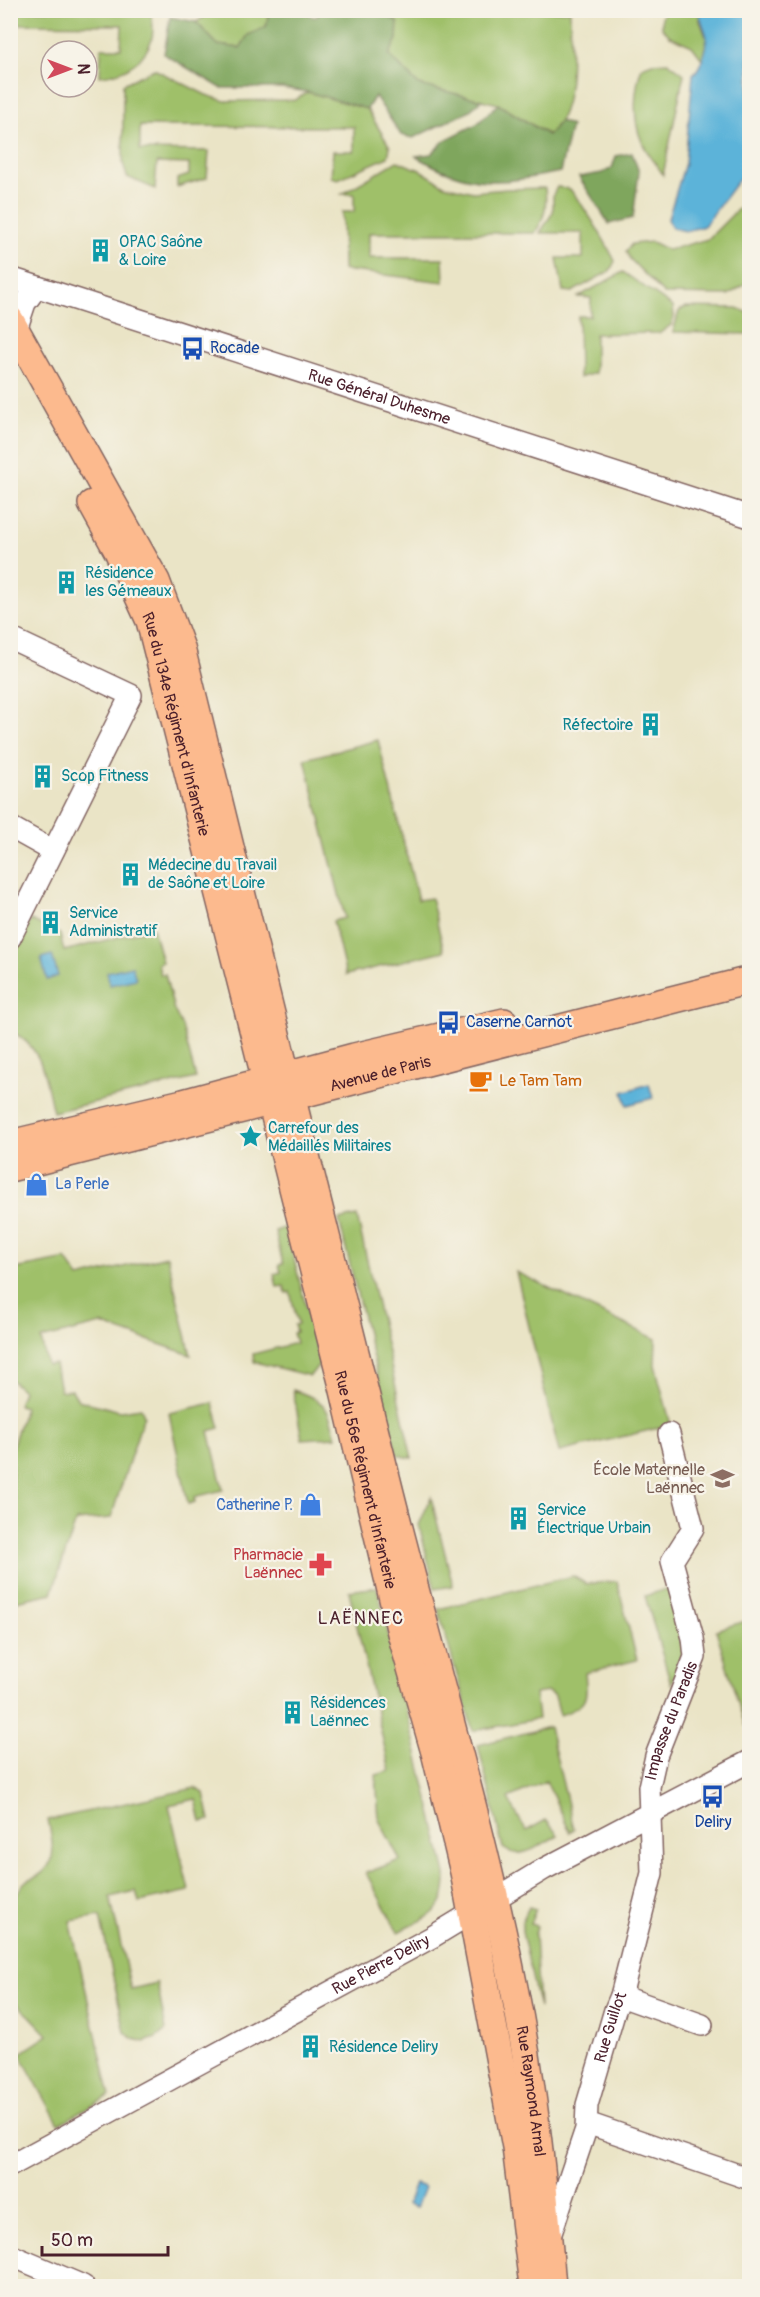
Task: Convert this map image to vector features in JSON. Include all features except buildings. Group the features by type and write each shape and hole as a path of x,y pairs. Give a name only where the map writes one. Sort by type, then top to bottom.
{"main road":[{"name":"Rue du 134e Régiment d'Infanterie","path":"13,325 156,581 181,648 279,1088"},
{"name":"Rue du 134e Régiment d'Infanterie","path":"10,359 118,551 150,621 279,1088"},
{"name":"Avenue de Paris","path":"10,1168 279,1088 750,961"},
{"name":"Avenue de Paris","path":"10,1144 183,1103 279,1088 750,980"},
{"name":"Rue du 56e Régiment d'Infanterie","path":"279,1088 376,1531 401,1633 436,1756 483,1905"},
{"name":"Rue Raymond Arnal","path":"483,1905 524,2040 552,2286"},
{"name":"Rue Raymond Arnal","path":"483,1905 533,2286"}],"street":[{"name":"Rue Général Duhesme","path":"10,278 750,517"},
{"path":"13,325 37,287"},
{"path":"10,638 131,695 10,939"},
{"path":"10,827 53,851"},
{"name":"Impasse du Paradis","path":"650,1812 649,1787 656,1756 695,1657 693,1638 672,1561 693,1528 669,1434"},
{"name":"Rue Pierre Deliry","path":"10,2166 357,1978 544,1869 750,1761"},
{"name":"Rue Guillot","path":"548,2239 587,2123 587,2105 621,1996 652,1873 650,1812"},
{"path":"621,1996 702,2025"},
{"path":"587,2123 750,2179"},
{"path":"10,2255 75,2285"}],"green space":[{"path":"11,10 150,11 153,24 152,36 149,47 134,64 113,74 100,76 101,48 121,48 122,25 11,24"},
{"path":"215,11 269,11 266,27 248,35 240,48 218,45 196,22"},
{"path":"269,11 304,11 313,17 318,16 318,11 379,11 398,22 397,39 389,55 419,85 482,100 469,111 413,138 401,135 375,96 367,109 308,92 282,88 221,88 164,54 170,17 196,22 218,45 240,48 248,35 266,27"},
{"path":"379,11 570,11 570,81 565,108 558,124 549,135 498,104 419,85 389,55 397,39"},
{"path":"668,11 699,11 707,39 702,59 692,46 670,36 662,28 662,16"},
{"path":"668,62 684,74 663,175 642,142 635,114 635,104 642,67 652,63"},
{"path":"154,69 206,95 225,101 295,100 308,92 367,109 390,147 388,157 338,179 331,177 333,151 354,151 354,127 140,126 140,150 209,151 207,178 177,187 177,179 189,175 189,164 157,163 155,189 127,177 123,163 123,84"},
{"path":"498,104 548,135 560,121 571,126 560,172 520,179 486,181 453,174 416,156 431,154 445,140 477,124"},
{"path":"632,153 639,172 633,218 609,224 579,177 602,173 612,168 616,156"},
{"path":"397,161 420,170 444,185 473,192 545,188 545,206 541,222 535,233 369,233 369,258 443,258 444,282 343,270 342,212 354,212 354,194 342,194"},
{"path":"557,187 570,189 583,206 615,261 610,271 572,292 563,291 557,258 583,258 583,233 540,233 553,212 553,195"},
{"path":"749,198 749,282 728,295 664,294 630,259 626,251 632,244 652,242 668,250 708,239"},
{"path":"623,272 673,307 674,317 671,325 660,333 595,334 595,373 579,378 578,316 590,316 591,298 578,297"},
{"path":"686,307 737,308 749,313 749,334 673,332 679,311"},
{"path":"378,740 418,900 431,898 444,951 346,975 333,921 345,918 305,759"},
{"path":"31,920 60,934 64,951 153,928 162,962 158,964 161,975 165,974 196,1078 53,1112 45,1076 37,1055 31,1046 11,1031 10,963"},
{"path":"357,1216 412,1458 397,1455 339,1220"},
{"path":"286,1227 320,1363 310,1376 254,1362 253,1354 296,1343 293,1333 296,1332 294,1325 298,1324 290,1292 286,1293 284,1286 277,1287 274,1274 281,1272 279,1265 283,1264 275,1231"},
{"path":"11,1251 15,1269 66,1259 79,1278 167,1256 191,1355 101,1324 41,1339 47,1365 55,1364 60,1391 72,1390 78,1400 120,1411 141,1408 144,1415 111,1518 76,1521 52,1593 11,1602 10,1512 15,1498 11,1493 11,1451 25,1407 18,1405 23,1391 11,1380"},
{"path":"516,1272 656,1339 655,1365 671,1425 559,1452"},
{"path":"293,1390 312,1397 323,1405 330,1417 336,1437 302,1439"},
{"path":"213,1403 220,1428 209,1431 223,1490 194,1497 195,1502 188,1504 169,1413"},
{"path":"431,1497 453,1586 435,1589 419,1525"},
{"path":"573,1576 586,1584 617,1581 637,1660 585,1673 586,1696 584,1701 569,1712 560,1715 555,1696 548,1692 535,1694 538,1719 473,1731 438,1609"},
{"path":"377,1587 446,1874 446,1888 440,1906 428,1917 398,1932 366,1873 400,1860 379,1820 376,1775 390,1771 349,1591"},
{"path":"669,1588 684,1650 671,1684 645,1596"},
{"path":"749,1620 750,1725 745,1726 716,1630"},
{"path":"549,1727 574,1829 570,1832 546,1781 508,1798 526,1831 546,1820 558,1835 531,1850 510,1852 503,1848 478,1745"},
{"path":"195,1788 204,1793 210,1820 201,1822 196,1799 169,1805 189,1891 139,1902 136,1891 110,1897 131,1989 157,1983 166,2030 156,2038 144,2042 134,2039 125,2032 100,1916 70,1921 110,2096 59,2124 20,2054 48,2035 11,1999 10,1912 16,1896 25,1882 45,1870 52,1858 48,1820"},
{"path":"529,1907 536,1909 530,1924 537,1926 535,1934 539,2008 522,1932 522,1922"}],"water":[{"path":"699,11 749,11 749,171 739,179 704,226 686,231 672,228 668,219 685,163 693,74 701,64 707,43"},
{"path":"52,955 58,976 47,980 41,958"},
{"path":"132,966 136,979 110,985 107,972"},
{"path":"649,1084 653,1098 627,1105 623,1092"},
{"path":"415,2184 424,2187 416,2208 407,2205"}],"place":[{"name":"OPAC Saône & Loire","path":"101,251"},
{"name":"Rocade","path":"192,348"},
{"name":"Résidence les Gémeaux","path":"67,582"},
{"name":"Réfectoire","path":"651,725"},
{"name":"Scop Fitness","path":"43,776"},
{"name":"Médecine du Travail de Saône et Loire","path":"130,874"},
{"name":"Service Administratif","path":"51,922"},
{"name":"Caserne Carnot","path":"448,1022"},
{"name":"Le Tam Tam","path":"481,1081"},
{"name":"Carrefour des Médaillés Militaires","path":"250,1137"},
{"name":"La Perle","path":"37,1184"},
{"name":"École Maternelle Laënnec","path":"723,1479"},
{"name":"Catherine P.","path":"311,1505"},
{"name":"Service Électrique Urbain","path":"519,1519"},
{"name":"Pharmacie Laënnec","path":"321,1564"},
{"name":"Résidences Laënnec","path":"292,1712"},
{"name":"Deliry","path":"713,1797"},
{"name":"Résidence Deliry","path":"311,2047"}],"district":[{"name":"LAËNNEC","path":"361,1618"}]}
